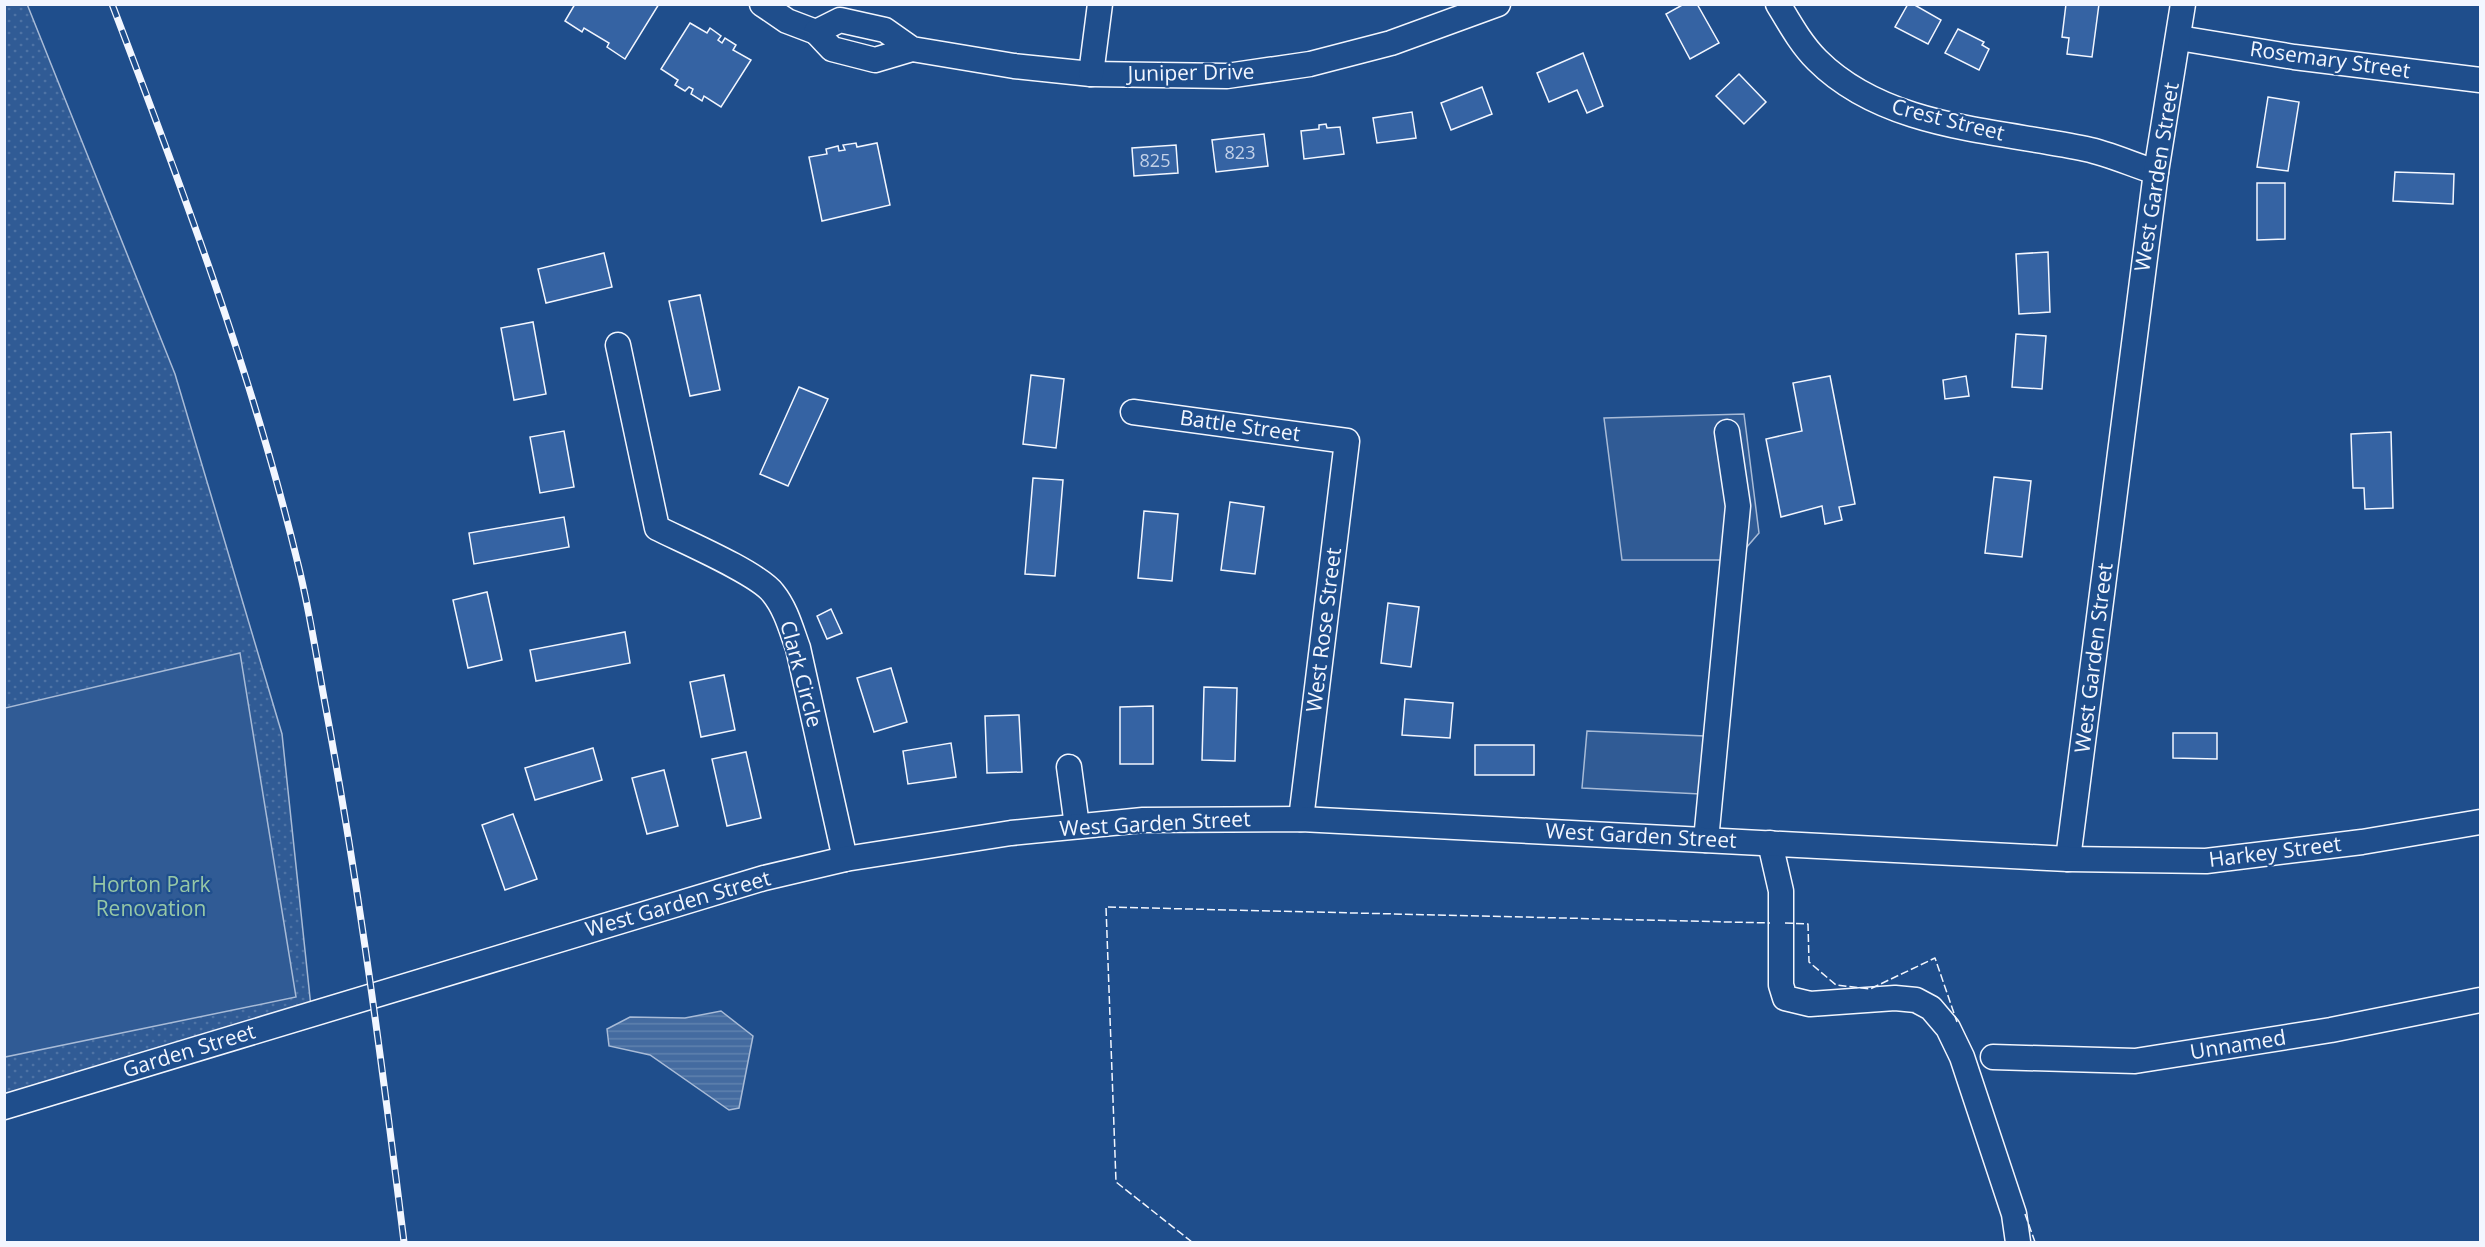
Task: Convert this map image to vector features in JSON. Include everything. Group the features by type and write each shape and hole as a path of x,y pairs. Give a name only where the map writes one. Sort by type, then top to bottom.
{"street":[{"name":"Juniper Drive","path":"762,4 787,21 816,32 832,49 875,60 912,49"},
{"path":"1091,74 1100,4"},
{"name":"Juniper Drive","path":"816,32 840,20 885,30 912,49 1014,66 1091,74 1227,76 1310,64 1391,44 1498,4"},
{"name":"Crest Street","path":"1778,4 1796,34 1817,60 1847,84 1874,100 1953,126 2088,150 2156,172"},
{"name":"West Garden Street","path":"373,995 700,896 845,859 1011,832 1143,820 1301,819 2068,859 2156,172 2183,4"},
{"name":"Rosemary Street","path":"2179,38 2294,57 2481,81"},
{"name":"Clark Circle","path":"618,345 657,528 739,569 772,591 787,614 798,648 845,859"},
{"name":"Battle Street","path":"1133,412 1347,441"},
{"path":"1706,840 1738,506 1727,432"},
{"name":"West Rose Street","path":"1301,819 1347,441"},
{"path":"1069,767 1077,826"},
{"name":"Harkey Street","path":"2068,859 2206,861 2362,842 2481,822"},
{"path":"1770,843 1781,891 1781,985 1785,998 1810,1004 1895,998 1916,1000 1931,1008 1948,1028 1962,1057 2014,1214 2018,1242"},
{"name":"Garden Street","path":"4,1107 373,995"},
{"name":"Unnamed","path":"1993,1057 2135,1061 2331,1030 2481,1000"}],"green space":[{"name":"Horton Park Renovation","path":"27,4 175,374 282,734 311,1007 5,1096 4,5"}],"shaded area":[{"path":"1744,414 1759,533 1739,556 1724,560 1622,560 1604,418"},
{"path":"240,653 296,997 5,1057 5,708"},
{"path":"1587,731 1705,736 1700,794 1582,788"},
{"path":"721,1011 753,1036 739,1108 729,1110 650,1055 609,1046 607,1029 630,1017 685,1018"}],"building":[{"path":"575,4 659,4 625,59 607,47 609,43 584,28 582,32 565,21"},
{"path":"1684,4 1697,4 1719,43 1690,59 1666,14"},
{"path":"1908,4 1913,4 1941,20 1928,44 1895,27"},
{"path":"2066,4 2099,4 2092,57 2067,54 2069,38 2062,37"},
{"path":"690,23 707,33 710,28 721,36 718,40 722,43 725,38 736,45 733,50 751,60 721,107 704,96 702,101 691,94 693,89 689,87 685,91 675,85 678,80 661,69"},
{"path":"1958,29 1984,42 1982,45 1989,49 1979,70 1945,53"},
{"path":"1583,53 1603,106 1587,113 1577,90 1549,102 1537,73"},
{"path":"1739,74 1766,102 1744,124 1716,96"},
{"path":"1482,87 1492,114 1451,130 1441,103"},
{"path":"2268,97 2299,102 2288,171 2257,167"},
{"path":"1412,112 1416,138 1377,143 1373,118"},
{"path":"1326,124 1327,128 1340,127 1344,154 1304,159 1301,131 1319,129 1319,125"},
{"path":"1264,134 1268,166 1216,172 1212,140"},
{"path":"856,143 857,147 877,143 890,205 822,221 809,157 827,154 826,149 838,146 839,151 845,150 843,145"},
{"path":"1176,145 1178,173 1134,176 1132,148"},
{"path":"2395,172 2454,174 2453,204 2393,201"},
{"path":"2257,183 2285,183 2285,239 2257,240"},
{"path":"2048,252 2050,312 2019,314 2016,254"},
{"path":"604,253 612,287 546,303 538,269"},
{"path":"700,295 720,390 690,396 669,301"},
{"path":"533,322 546,394 514,400 501,328"},
{"path":"2016,334 2046,336 2042,389 2012,387"},
{"path":"1031,375 1064,379 1056,448 1023,444"},
{"path":"1830,376 1855,504 1839,507 1842,520 1825,524 1822,506 1781,517 1766,439 1802,431 1793,383"},
{"path":"1966,376 1969,396 1945,399 1943,380"},
{"path":"799,387 828,399 788,486 760,474"},
{"path":"564,431 574,487 540,493 530,437"},
{"path":"2391,432 2393,508 2365,509 2364,488 2353,488 2351,434"},
{"path":"1994,477 2031,481 2022,557 1985,553"},
{"path":"1033,478 1063,480 1055,576 1025,574"},
{"path":"1230,502 1264,507 1255,574 1221,570"},
{"path":"1144,511 1178,514 1172,581 1138,578"},
{"path":"564,517 569,547 474,564 469,533"},
{"path":"487,592 502,660 468,668 453,600"},
{"path":"1388,603 1419,607 1411,667 1381,663"},
{"path":"831,609 842,633 827,639 817,616"},
{"path":"625,632 630,663 536,681 530,650"},
{"path":"891,668 907,722 874,732 857,678"},
{"path":"724,675 735,730 701,737 690,682"},
{"path":"1204,687 1237,688 1235,761 1202,760"},
{"path":"1405,699 1453,703 1450,738 1402,735"},
{"path":"1153,706 1153,764 1120,764 1120,707"},
{"path":"1019,715 1022,772 987,773 985,716"},
{"path":"2173,733 2217,733 2217,759 2173,758"},
{"path":"951,743 956,777 908,784 903,751"},
{"path":"1475,745 1534,745 1534,775 1475,775"},
{"path":"593,748 602,780 535,800 525,768"},
{"path":"746,752 761,818 727,826 712,759"},
{"path":"664,770 678,826 647,834 632,778"},
{"path":"513,814 537,879 505,890 482,825"}],"railway":[{"path":"112,4 214,281 280,493 302,582 338,775 359,908 404,1242"}],"fence":[{"path":"1192,1242 1116,1182 1106,907 1770,923"},
{"path":"1785,923 1808,924 1809,962 1836,985 1870,989 1935,958 1957,1022"},
{"path":"2025,1214 2035,1242"}]}
